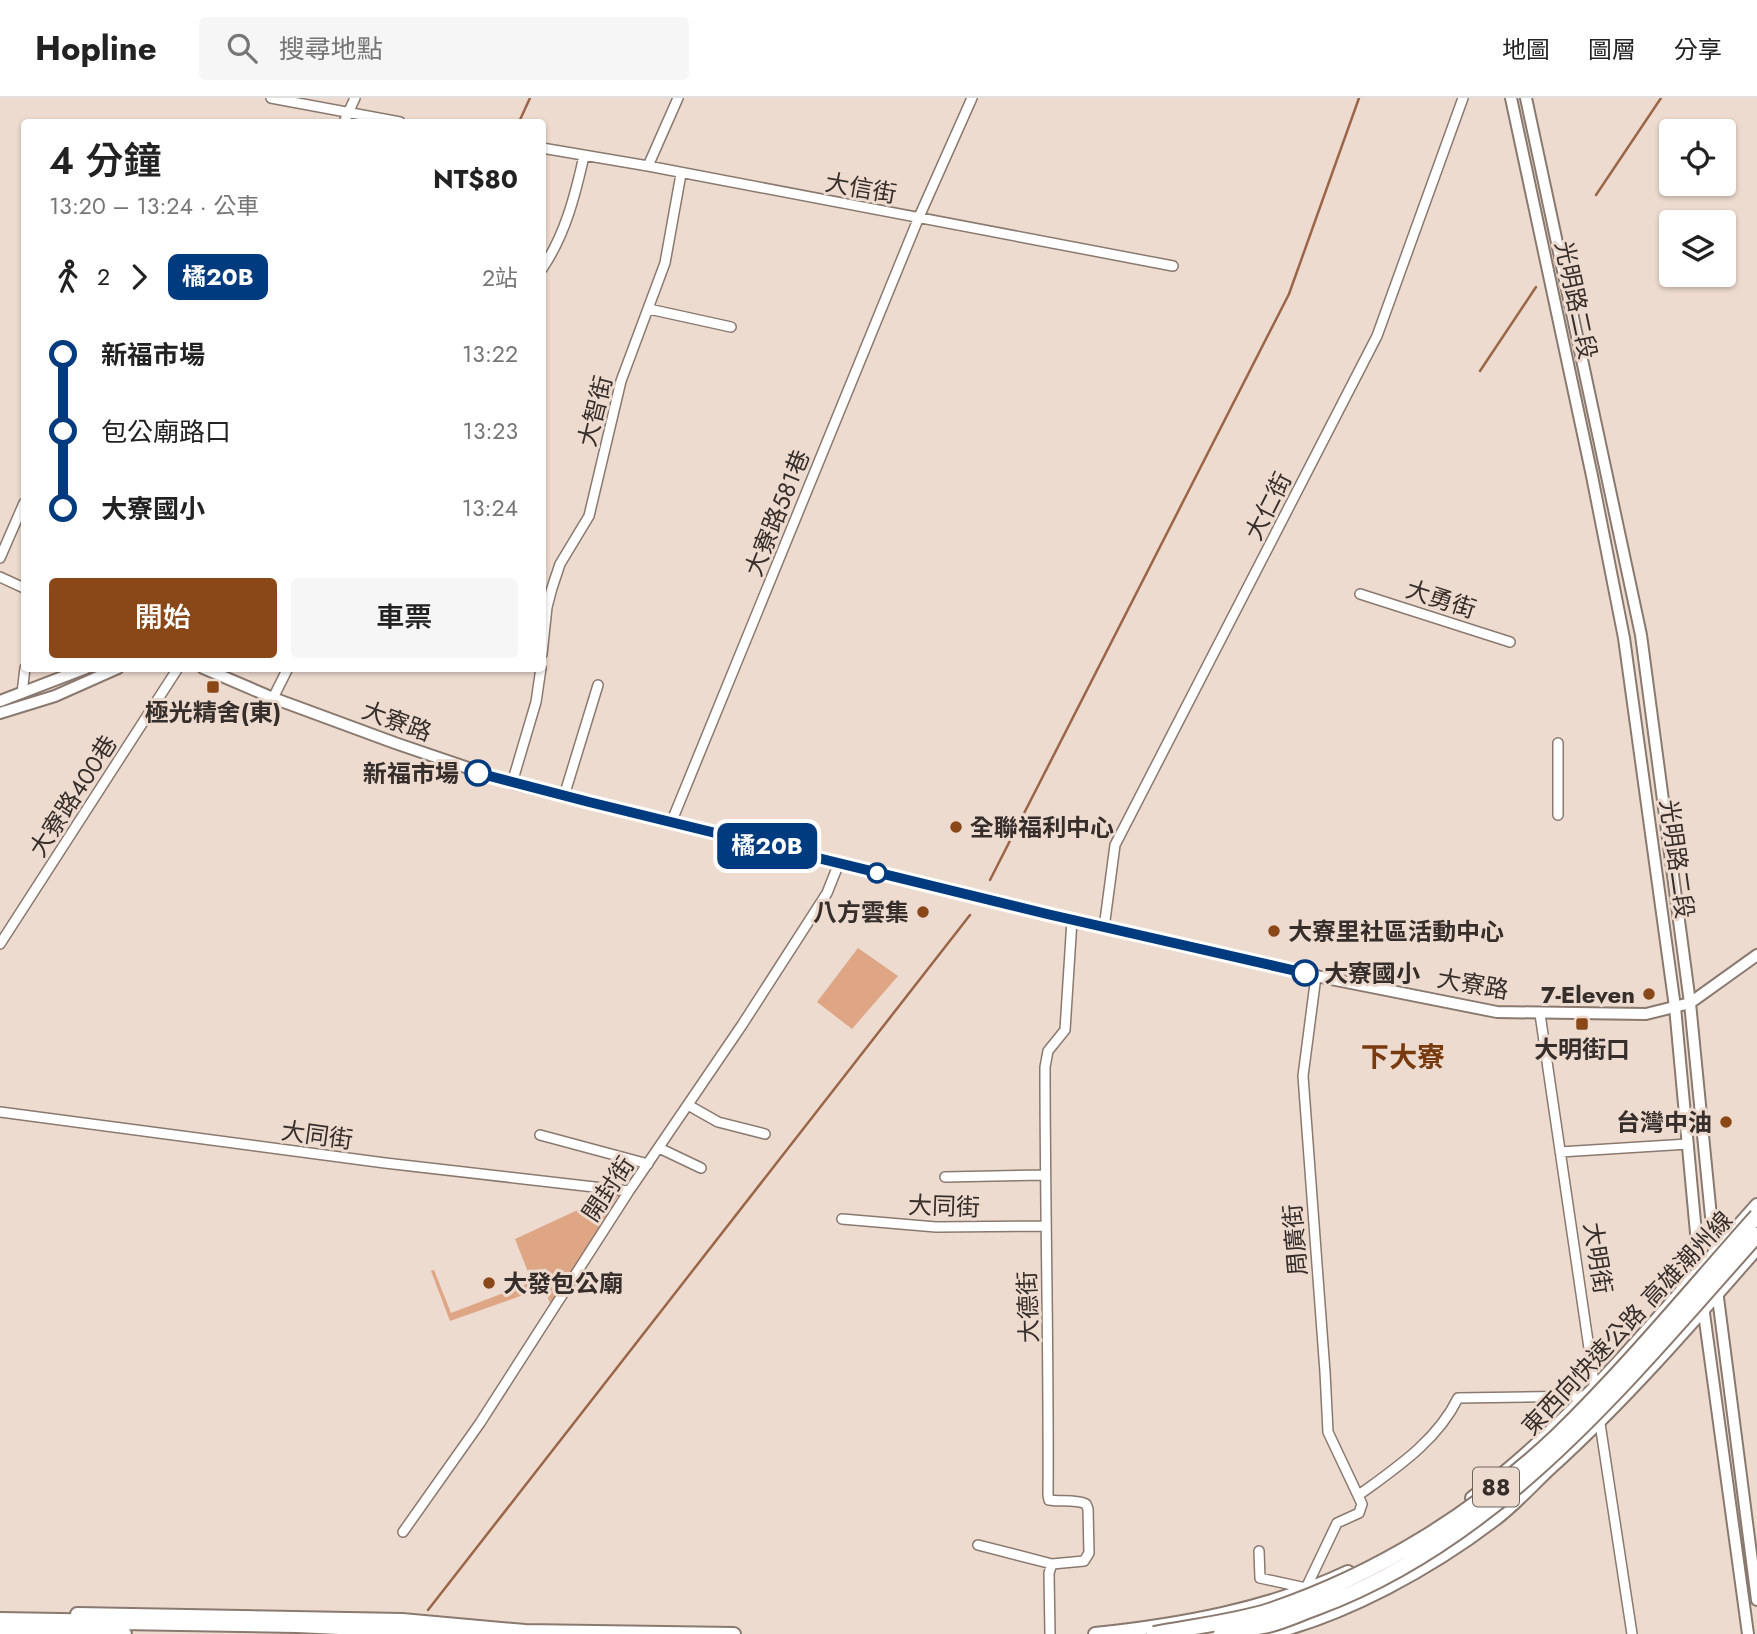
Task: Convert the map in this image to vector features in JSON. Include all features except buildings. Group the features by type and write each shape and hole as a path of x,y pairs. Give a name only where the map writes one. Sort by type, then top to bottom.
{"highway":[{"name":"東西向快速公路 高雄潮州線","path":"1154,1634 1266,1612 1343,1582 1411,1548 1479,1501 1556,1437 1757,1216"},
{"name":"東西向快速公路 高雄潮州線","path":"1221,1634 1270,1624 1350,1595 1418,1560 1489,1511 1565,1444 1640,1366 1757,1235"},
{"path":"0,1620 297,1625 488,1634"},
{"path":"0,1632 124,1634"}],"main road":[{"path":"1095,1634 1148,1628 1251,1606 1340,1576 1409,1542 1475,1496 1550,1432 1626,1354 1757,1205"},
{"path":"1267,1634 1288,1630 1354,1604 1433,1562 1496,1519 1646,1372 1757,1248"},
{"path":"0,1613 402,1620 525,1631 734,1634"}],"street":[{"path":"271,98 346,118 355,98"},
{"path":"648,166 678,98"},
{"name":"大寮路581巷","path":"671,823 919,217 972,98"},
{"name":"大仁街","path":"1104,928 1115,845 1377,336 1464,98"},
{"name":"光明路二段","path":"1511,98 1624,638 1675,1007 1703,1307 1748,1634"},
{"name":"光明路二段","path":"1526,98 1641,635 1690,1003 1718,1293 1757,1600"},
{"name":"大信街","path":"546,149 1173,266"},
{"path":"546,263 556,248 575,194 584,156"},
{"name":"大智街","path":"546,628 552,588 560,564 589,516 621,381 665,263 681,174"},
{"path":"649,309 731,327"},
{"path":"0,558 21,510"},
{"path":"0,577 21,587"},
{"name":"大勇街","path":"1360,594 1510,642"},
{"path":"22,693 25,672"},
{"path":"0,701 76,672"},
{"path":"0,713 55,696 109,672"},
{"name":"大寮路400巷","path":"0,944 175,672"},
{"name":"大寮路","path":"212,672 273,698 512,783 1104,928 1497,1012 1646,1014 1690,1003 1757,955"},
{"path":"273,698 286,672"},
{"path":"512,783 536,702 540,672"},
{"path":"564,796 598,685"},
{"path":"1558,743 1558,814"},
{"name":"開封街","path":"403,1532 480,1423 629,1191 827,893 839,863"},
{"name":"大德街","path":"1052,1564 1084,1561 1089,1553 1086,1504 1049,1500 1048,1495 1045,1067 1048,1051 1065,1030 1072,920"},
{"name":"周廣街","path":"1317,975 1303,1076 1326,1414 1331,1440 1359,1495"},
{"name":"大明街","path":"1540,1014 1590,1391 1599,1420 1632,1634"},
{"path":"688,1105 718,1122 765,1134"},
{"name":"大同街","path":"0,1112 385,1163 629,1191"},
{"path":"1686,1124 1702,1122"},
{"path":"540,1135 648,1164"},
{"path":"1560,1152 1688,1144"},
{"path":"659,1148 701,1168"},
{"path":"944,1177 1045,1175"},
{"name":"大同街","path":"842,1219 936,1227 1045,1226"},
{"path":"1288,1630 1337,1523 1359,1513 1362,1509 1359,1495 1408,1460 1451,1412 1458,1398 1590,1391"},
{"path":"978,1545 1052,1564 1049,1573 1050,1634"},
{"path":"1259,1551 1260,1578 1306,1588"}],"shaded area":[{"path":"858,948 898,976 852,1029 817,1002"},
{"path":"621,1190 553,1309 543,1288 450,1321 431,1271 434,1270 451,1313 532,1282 515,1239"}],"waterway":[{"path":"520,119 530,98"},
{"path":"990,880 1289,294 1359,98"},
{"path":"1596,195 1661,98"},
{"path":"1480,371 1536,287"},
{"path":"428,1610 970,915"}],"bus line":[{"name":"橘20B","path":"478,773 1047,914 1305,973"}],"place":[{"name":"極光精舍(東)","path":"213,687"},
{"name":"新福市場","path":"478,773"},
{"name":"全聯福利中心","path":"956,827"},
{"name":"八方雲集","path":"923,912"},
{"name":"大寮里社區活動中心","path":"1274,931"},
{"name":"大寮國小","path":"1305,973"},
{"name":"7-Eleven","path":"1649,994"},
{"name":"大明街口","path":"1582,1024"},
{"name":"台灣中油","path":"1726,1122"},
{"name":"大發包公廟","path":"489,1283"}],"district":[{"name":"下大寮","path":"1403,1057"}]}
